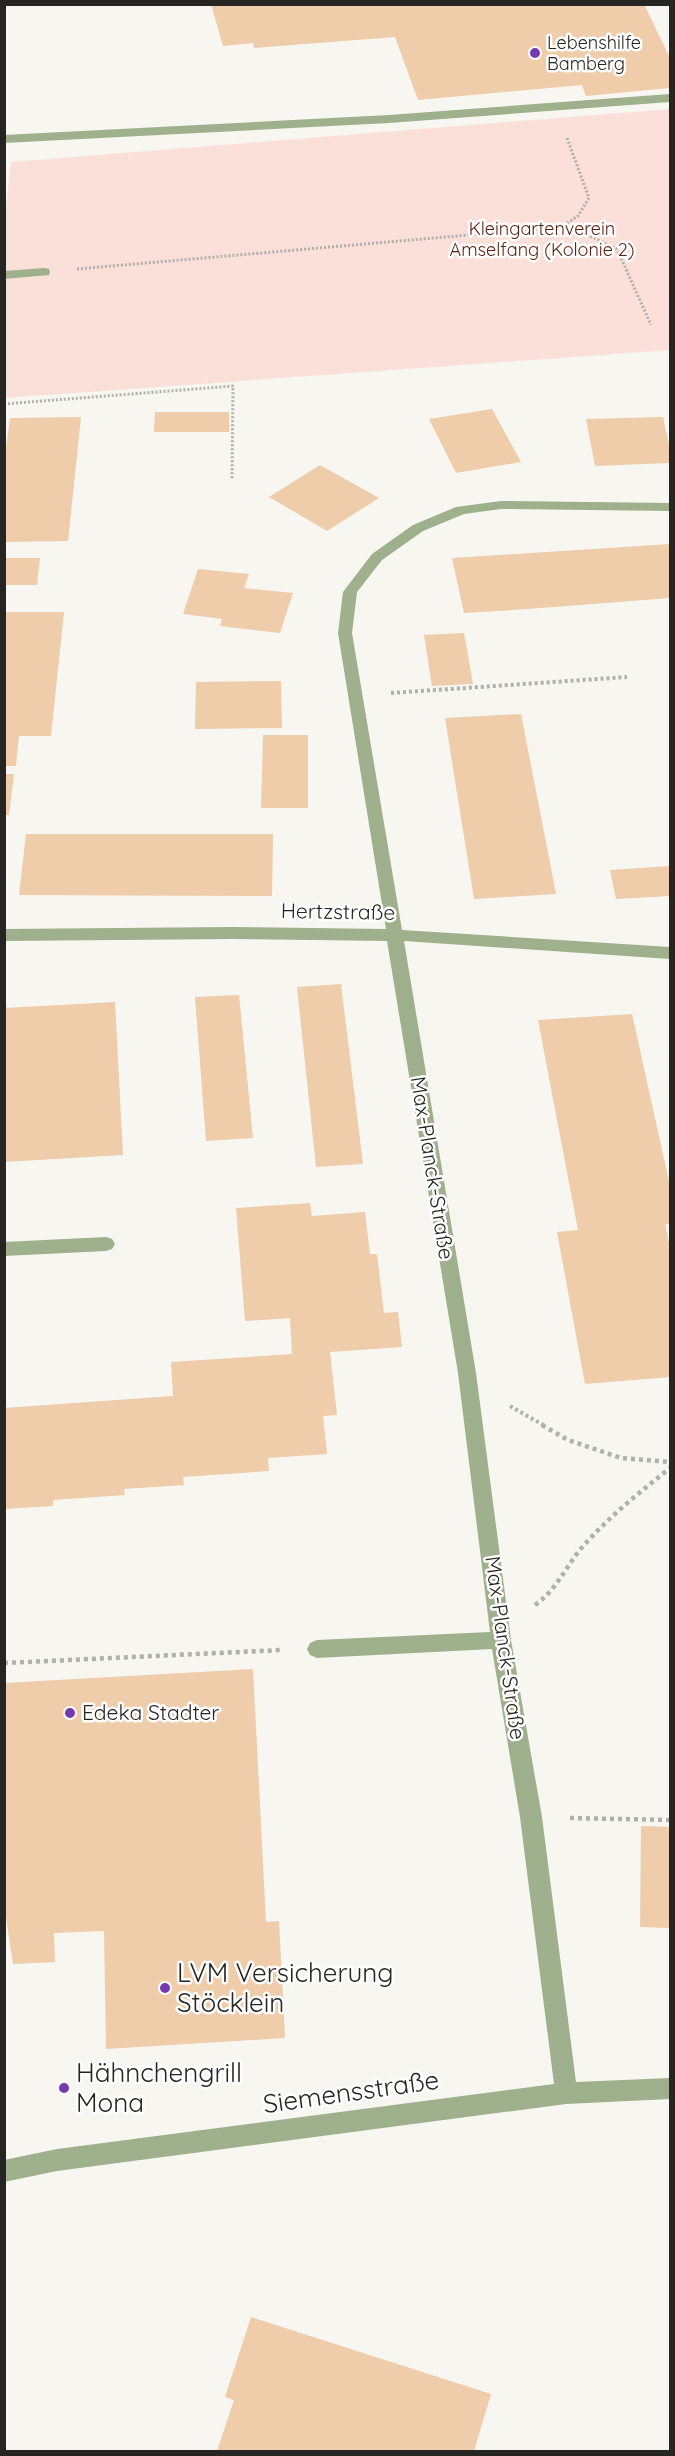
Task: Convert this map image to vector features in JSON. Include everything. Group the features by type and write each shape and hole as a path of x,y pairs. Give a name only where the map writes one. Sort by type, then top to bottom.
{"street":[{"path":"4,139 389,119 670,98"},
{"path":"4,275 44,272"},
{"name":"Max-Planck-Straße","path":"566,2093 531,1817 501,1633 466,1373 345,633 350,592 377,557 418,528 461,510 501,505 670,507"},
{"name":"Hertzstraße","path":"4,935 231,933 394,935 670,953"},
{"path":"4,1249 106,1244"},
{"path":"317,1649 501,1633"},
{"name":"Siemensstraße","path":"4,2171 57,2160 566,2093 670,2089"}],"path":[{"path":"561,227 578,216 589,198 565,133"},
{"path":"44,272 561,227 590,236 617,249 651,325"},
{"path":"4,404 233,386 232,479"},
{"path":"355,696 627,677"},
{"path":"466,1373 512,1408 568,1440 621,1458 670,1462"},
{"path":"501,1633 546,1599 572,1559 619,1509 670,1468"},
{"path":"4,1663 317,1649"},
{"path":"531,1817 670,1820"}],"green space":[{"name":"Kleingartenverein Amselfang (Kolonie 2)","path":"670,109 670,350 5,398 4,226 11,162"}],"building":[{"name":"Lebenshilfe Bamberg","path":"211,4 644,4 670,58 670,88 586,96 582,85 418,100 395,37 254,48 253,43 223,46"},
{"path":"492,409 521,462 456,473 429,419"},
{"path":"155,412 229,412 229,432 154,432"},
{"path":"81,417 68,541 4,542 4,462 10,418"},
{"path":"663,417 670,449 670,463 595,466 586,419"},
{"path":"320,465 379,498 327,531 269,497"},
{"path":"670,544 670,598 528,609 464,613 452,558"},
{"path":"4,558 40,558 37,585 4,585"},
{"path":"198,569 249,574 244,588 293,593 280,633 220,626 222,619 183,614"},
{"path":"4,612 64,612 51,736 19,736 16,766 4,766"},
{"path":"464,633 473,684 432,686 424,635"},
{"path":"281,681 282,728 195,729 196,682"},
{"path":"521,714 556,894 474,899 445,718"},
{"path":"263,735 308,735 308,808 261,808"},
{"path":"4,774 14,774 9,815 4,815"},
{"path":"26,834 273,834 272,896 19,895"},
{"path":"670,866 670,896 616,899 610,870"},
{"path":"341,984 363,1164 316,1167 297,987"},
{"path":"239,995 253,1138 206,1141 195,997"},
{"path":"115,1002 123,1155 4,1162 4,1008"},
{"path":"632,1014 670,1186 670,1224 665,1224 670,1247 670,1377 585,1384 557,1232 578,1230 538,1020"},
{"path":"310,1203 312,1216 365,1212 370,1254 377,1254 384,1313 398,1312 402,1347 330,1352 337,1415 323,1416 327,1454 268,1458 269,1471 183,1477 184,1485 124,1489 125,1495 53,1500 53,1506 4,1509 4,1408 173,1396 171,1362 292,1354 290,1318 245,1321 236,1208"},
{"path":"253,1669 266,1922 279,1921 285,2038 106,2049 104,1931 54,1933 55,1962 13,1964 4,1904 4,1683"},
{"path":"641,1826 670,1827 670,1928 640,1927"},
{"path":"251,2317 491,2394 474,2451 217,2451 234,2400 225,2397"}],"place":[{"name":"Lebenshilfe Bamberg","path":"535,53"},
{"name":"Edeka Stadter","path":"70,1713"},
{"name":"LVM Versicherung Stöcklein","path":"165,1988"},
{"name":"Hähnchengrill Mona","path":"64,2088"}]}
